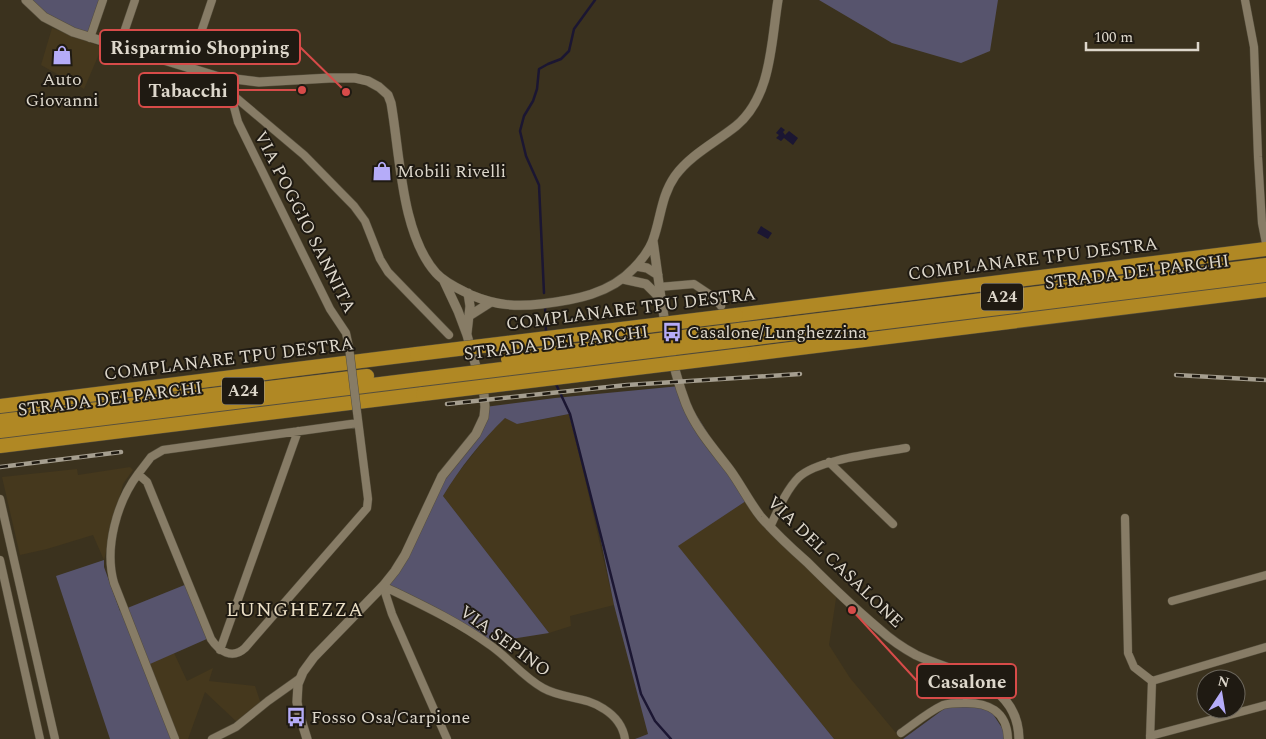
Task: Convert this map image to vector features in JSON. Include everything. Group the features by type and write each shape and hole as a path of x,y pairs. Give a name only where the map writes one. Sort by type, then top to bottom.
{"highway":[{"name":"COMPLANARE TPU DESTRA","path":"0,406 736,315 1266,243"},
{"name":"STRADA DEI PARCHI","path":"739,335 1266,265"},
{"name":"STRADA DEI PARCHI","path":"0,431 67,418 421,374 1266,274"},
{"path":"0,446 1266,290"},
{"name":"STRADA DEI PARCHI","path":"0,421 67,418"}],"street":[{"path":"26,0 38,13 64,28 90,38 189,68 233,80 264,82 355,78 370,82 383,90 391,103 403,185 414,231 429,263 442,279 467,334 483,392 484,417 476,434 442,476 404,555 383,586 310,662 299,679 297,689 298,706 307,739"},
{"path":"90,38 103,0"},
{"path":"119,47 135,0"},
{"path":"189,68 212,0"},
{"path":"442,279 468,293 491,302 523,306 567,300 598,292 623,279 636,266 653,241 664,196 677,173 691,159 742,121 756,101 768,66 778,0"},
{"path":"1245,0 1254,47 1258,157 1266,243"},
{"name":"VIA POGGIO SANNITA","path":"220,650 231,654 244,650 366,509 368,499 346,333 330,309 238,122 234,111 233,80"},
{"path":"234,96 304,155 354,206 365,221 380,259 388,272 449,336"},
{"name":"VIA DEL CASALONE","path":"653,241 660,298 676,370 688,408 705,438 740,484 757,512 844,598 898,645 998,692 1008,702 1015,714 1019,726 1019,739"},
{"path":"636,266 647,268 658,275"},
{"path":"636,266 646,284 660,298"},
{"path":"623,279 646,284"},
{"path":"659,286 694,284 715,298 721,306"},
{"path":"458,311 468,293"},
{"path":"467,334 470,306 468,293"},
{"path":"469,316 491,302"},
{"path":"175,739 111,570 110,553 114,531 125,494 152,456 163,450 358,423"},
{"path":"220,650 298,431"},
{"path":"770,526 790,489 798,478 812,468 829,462 906,448"},
{"path":"829,462 893,524"},
{"path":"138,474 149,486 208,632 220,650"},
{"path":"0,499 55,739"},
{"path":"1125,518 1128,656 1136,669 1152,681"},
{"path":"0,560 40,739"},
{"path":"1172,601 1266,574"},
{"path":"383,586 392,614 447,739"},
{"name":"VIA SEPINO","path":"383,586 433,610 475,634 503,655 534,683 547,690 588,701 605,709 619,723 625,739"},
{"path":"1152,681 1266,648"},
{"path":"212,739 236,726 299,679"},
{"path":"1152,681 1150,737 1266,706"},
{"path":"901,733 941,706 950,703 970,702 984,704 997,712 1005,724 1008,739"}],"shaded area":[{"path":"30,0 100,0 88,34 57,21"},
{"path":"819,0 998,0 990,51 961,63 892,43"},
{"path":"52,28 102,47 84,89 41,65"},
{"path":"781,127 785,130 783,132 785,135 789,131 798,138 793,145 784,138 781,141 776,138 779,135 776,133"},
{"path":"761,226 772,233 768,239 757,233"},
{"path":"680,386 749,499 678,546 834,739 635,739 648,734 614,605 597,521 569,414 517,424 505,418 471,455 443,496 549,633 487,643 383,586 431,498 473,438 485,407"},
{"path":"570,414 614,605 570,616 571,626 549,633 443,496 455,477 492,430 505,418 518,424"},
{"path":"130,467 133,470 123,484 104,560 93,535 20,555 2,477 77,469 78,475"},
{"path":"749,499 837,592 829,645 850,678 901,739 834,739 677,546"},
{"path":"104,560 104,567 120,611 187,584 209,638 150,664 178,739 110,739 56,576"},
{"path":"174,653 187,681 213,668 209,681 255,686 261,704 238,723 205,692 188,739 178,739 150,663"},
{"path":"948,706 989,708 1008,739 903,739"}],"waterway":[{"path":"544,293 539,185 526,156 520,131 524,116 533,101 537,89 539,69 561,59 569,51 574,29 595,0"},
{"path":"545,306 546,333"},
{"path":"555,382 570,414 641,694 655,721 671,739"}],"railway":[{"path":"447,404 627,385 800,374"},
{"path":"1176,375 1266,380"},
{"path":"0,467 121,452"}],"place":[{"name":"Auto Giovanni","path":"62,55"},
{"name":"Tabacchi","path":"302,90"},
{"name":"Risparmio Shopping","path":"346,92"},
{"name":"Mobili Rivelli","path":"382,171"},
{"name":"Casalone/Lunghezzina","path":"672,332"},
{"name":"Casalone","path":"852,610"},
{"name":"Fosso Osa/Carpione","path":"296,717"}],"district":[{"name":"LUNGHEZZA","path":"295,610"}]}
